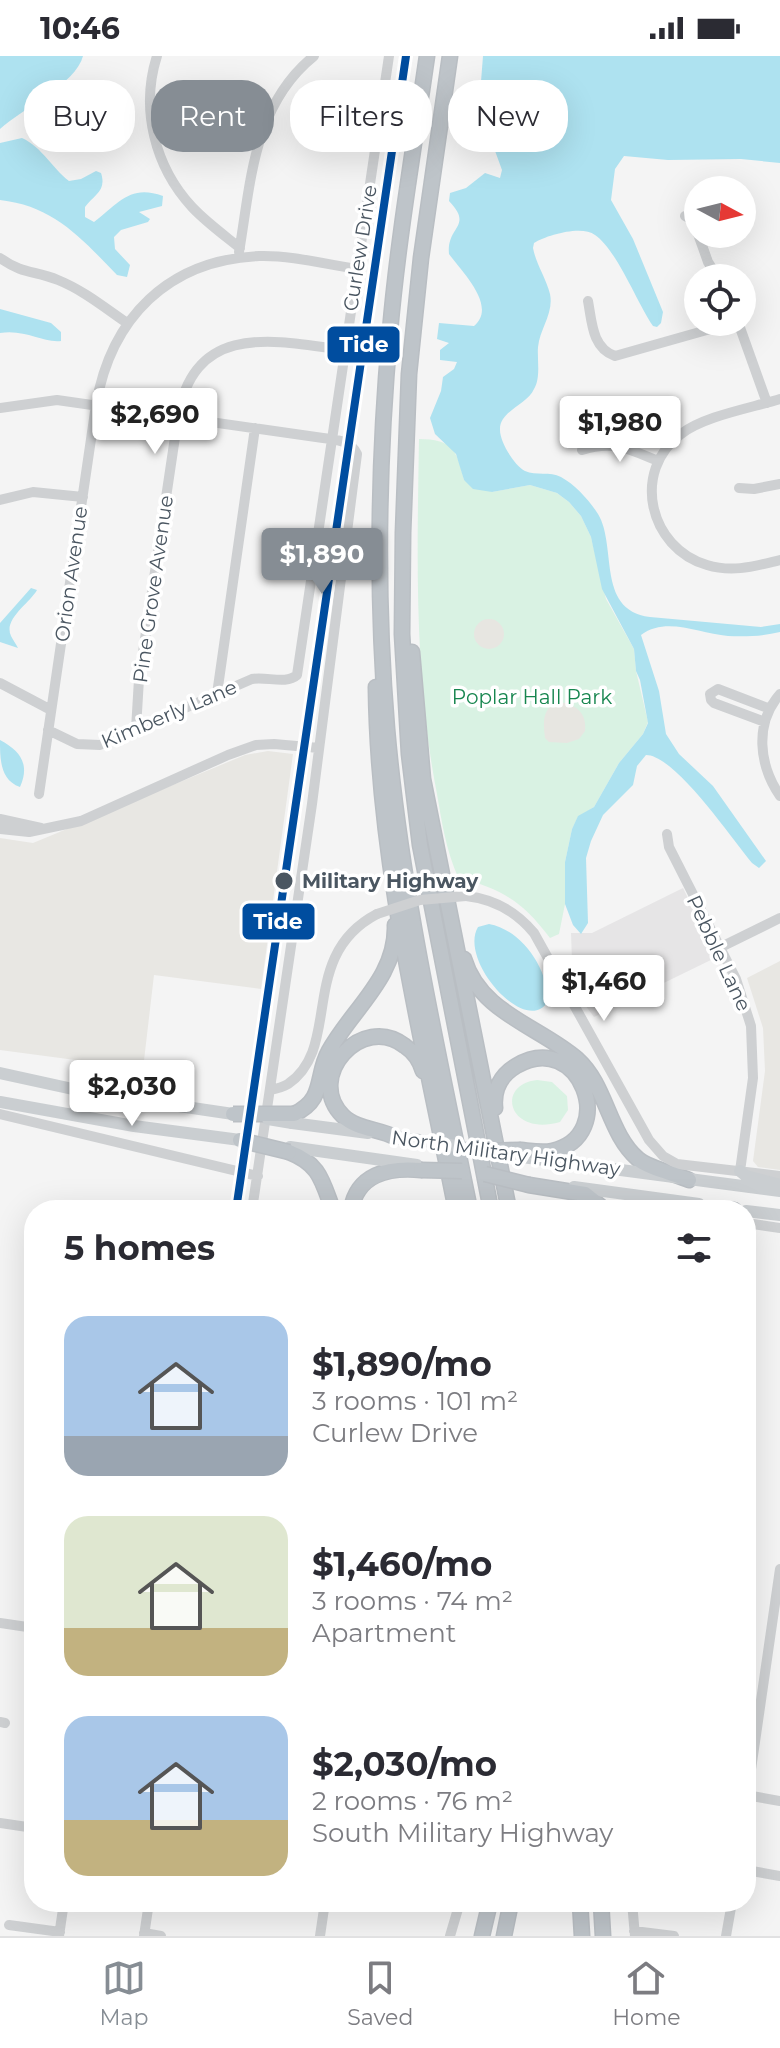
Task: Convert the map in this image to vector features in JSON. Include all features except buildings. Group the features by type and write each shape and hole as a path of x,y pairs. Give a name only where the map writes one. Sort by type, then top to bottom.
{"highway":[{"path":"427,56 390,331 382,461 381,571 387,725 398,833 468,1200"},
{"path":"450,56 415,308 406,468 402,634 414,801 427,889 489,1200"},
{"path":"406,468 411,636 421,757 448,909 508,1200"},
{"path":"381,571 376,639 376,725 384,831 452,1200"},
{"path":"228,1114 293,1118 313,1099 331,1048 378,983 389,962 395,928 390,869"},
{"path":"448,909 466,964 486,995 506,1013 570,1053 587,1069 624,1142 638,1159 689,1180"},
{"path":"395,1137 346,1118 333,1099 331,1082 334,1067 343,1052 356,1042 382,1036 398,1041 410,1050 421,1064 437,1113"},
{"path":"484,1151 522,1153 545,1152 561,1148 574,1140 585,1123 588,1107 586,1090 574,1072 561,1063 546,1059 528,1061 512,1068 501,1081 494,1104 500,1164"},
{"path":"240,1140 289,1149 308,1161 318,1172 329,1200"},
{"path":"355,1200 359,1188 375,1174 420,1167 462,1171"},
{"path":"485,1174 585,1194 592,1200"},
{"path":"481,1936 488,1912"},
{"path":"504,1936 509,1912"},
{"path":"581,1912 582,1936"},
{"path":"602,1912 603,1936"}],"main road":[{"path":"0,1073 91,1093 228,1114"},
{"path":"0,1102 134,1126 240,1140"},
{"name":"North Military Highway","path":"293,1118 484,1151"},
{"name":"North Military Highway","path":"289,1149 420,1167"},
{"name":"North Military Highway","path":"522,1153 689,1180 780,1188"},
{"name":"North Military Highway","path":"462,1171 485,1174"},
{"path":"740,1171 780,1188"},
{"name":"North Military Highway","path":"528,1182 666,1200"},
{"name":"North Military Highway","path":"756,1212 780,1215"}],"street":[{"path":"157,56 151,86 150,118 162,161 191,206 239,253"},
{"path":"239,253 253,159 267,119 288,82 314,56"},
{"name":"Curlew Drive","path":"292,680 299,670 389,56"},
{"name":"Orion Avenue","path":"39,794 96,405 111,349 127,323 148,300 175,280 239,253 357,269"},
{"path":"0,258 21,271 52,277 75,288 127,323"},
{"path":"588,301 596,342 604,351 615,356 686,336"},
{"path":"741,336 767,403"},
{"name":"Pine Grove Avenue","path":"136,729 139,679 178,417 186,388 202,364 236,343 274,340 344,350"},
{"path":"780,399 690,428 671,443 658,461 652,484 654,516 670,541 686,556 727,569 751,568 780,560"},
{"path":"0,408 44,400 332,439 352,445 358,462 254,1200"},
{"path":"217,694 255,428"},
{"path":"582,450 599,444 613,444 658,461"},
{"path":"739,488 754,489 780,484"},
{"path":"0,500 33,492 83,497"},
{"name":"Kimberly Lane","path":"48,730 77,744 92,746 260,677 292,680"},
{"path":"0,683 51,710"},
{"path":"765,722 714,703 710,694 718,689 770,709"},
{"path":"780,694 765,722 762,743 764,764 780,796"},
{"path":"0,829 29,832 81,821 241,749 274,744 319,748"},
{"path":"0,819 42,829"},
{"name":"Pebble Lane","path":"667,834 669,847 742,994 753,1041 753,1078 740,1171"},
{"path":"271,1087 289,1084 305,1068 314,1044 327,974 334,955 353,930 377,914 420,900 466,896 485,899 510,910 534,933 656,1150 677,1164 780,1176"},
{"path":"719,948 780,918"},
{"path":"0,1114 258,1176"},
{"path":"756,1224 780,1228"},
{"path":"756,1731 780,1569"},
{"path":"0,1623 24,1627"},
{"path":"756,1799 780,1801"},
{"path":"0,1823 24,1827"},
{"path":"756,1872 780,1876"},
{"path":"9,1925 59,1934 62,1912"},
{"path":"147,1912 144,1935 161,1936"},
{"path":"320,1936 324,1912"},
{"path":"450,1936 457,1912"},
{"path":"633,1912 635,1933 674,1936"},
{"path":"726,1936 730,1912"}],"shaded area":[{"path":"268,751 293,754 261,989 154,975 143,1069 0,1050 0,838 33,843 245,755"},
{"path":"683,888 717,957 594,1017 573,989 571,933 592,933"},
{"path":"780,961 780,1170 758,1167 753,1161 765,1071 763,1028 747,978"}],"green space":[{"name":"Poplar Hall Park","path":"419,439 446,444 459,461 464,480 492,492 530,485 557,493 569,502 581,516 591,537 606,599 634,649 648,722 643,734 619,763 594,807 578,817 572,829 565,862 565,904 559,934 550,938 510,898 458,877 447,847 424,706 418,573"},
{"path":"537,1080 552,1082 567,1096 568,1110 560,1122 542,1125 528,1122 513,1108 512,1099 516,1090"}],"sand":[{"path":"489,619 500,623 504,634 500,645 489,649 478,645 474,634 478,623"},
{"path":"559,702 575,707 582,714 585,731 579,739 567,743 549,742 545,738 547,712"}],"water":[{"path":"0,56 83,56 66,80 24,80 24,111 0,129"},
{"path":"483,56 780,56 780,163 624,156 615,169 611,200 633,239 663,312 657,327 653,326 611,252 595,235 573,231 534,243 534,254 551,301 539,340 536,384 530,395 501,423 502,441 508,453 525,471 552,474 566,480 593,506 603,524 614,589 621,602 633,612 650,617 761,627 780,624 780,632 754,636 717,635 672,626 641,635 659,691 666,734 679,754 713,786 766,861 759,868 752,863 687,783 672,768 646,755 637,766 633,785 603,815 591,841 586,858 588,923 581,934 573,925 565,904 565,862 572,829 578,816 594,807 619,763 643,734 648,723 634,649 602,589 591,537 581,516 557,493 530,485 492,492 473,489 464,480 456,454 435,434 430,418 443,377 454,369 457,362 440,360 440,350 449,343 437,339 439,323 474,326 482,309 469,279 449,254 451,238 459,222 459,216 449,201 450,193 466,188 485,173 500,178 502,170 495,152 568,152 568,80 481,80"},
{"path":"22,138 24,152 40,152 69,181 96,171 101,173 101,189 85,207 85,217 94,222 133,194 142,192 163,196 162,206 139,212 150,219 148,222 121,230 114,237 115,249 130,265 127,277 117,275 78,237 51,217 19,203 0,200 0,143"},
{"path":"0,309 51,323 61,332 61,341 0,333"},
{"path":"31,588 37,590 11,623 11,636 18,648 0,642 0,623"},
{"path":"0,740 22,759 24,772 20,787 5,774"},
{"path":"489,924 512,934 538,964 548,1001 538,1010 525,1010 511,1003 486,975 474,941 478,927"}],"transit line":[{"name":"Tide","path":"237,1200 406,56"}],"place":[{"name":"Military Highway","path":"284,881"}]}
